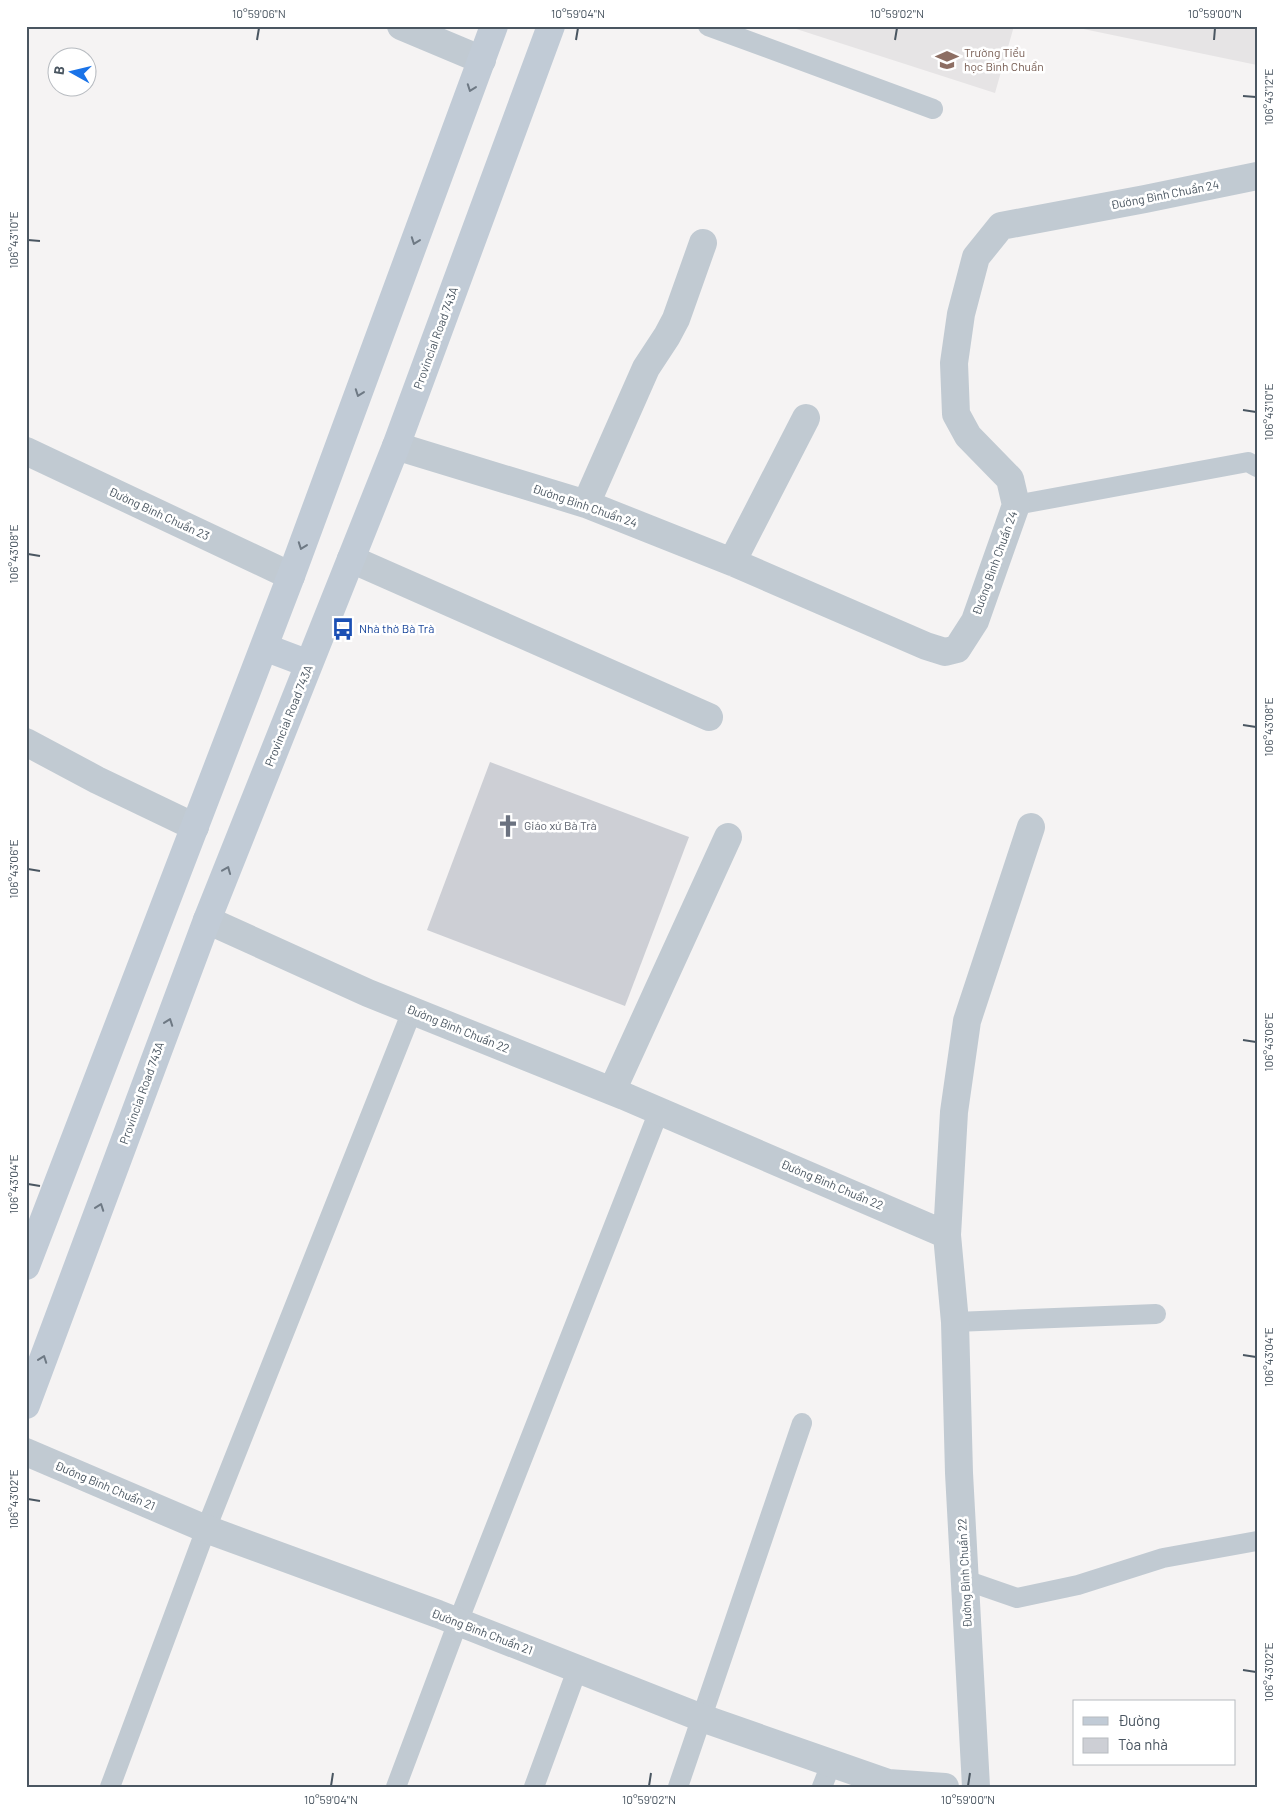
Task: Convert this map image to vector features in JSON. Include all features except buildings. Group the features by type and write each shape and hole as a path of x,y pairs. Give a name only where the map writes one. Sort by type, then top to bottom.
{"main road":[{"path":"26,1266 291,576 494,26"},
{"name":"Provincial Road 743A","path":"26,1405 207,920 396,446 551,26"},
{"path":"264,647 309,664"}],"street":[{"path":"401,26 482,60"},
{"name":"Đường Bình Chuẩn 24","path":"396,446 586,504 732,562 945,652 957,649 975,621 1016,505 1010,479 968,436 956,414 954,363 961,314 976,258 1001,226 1257,176"},
{"path":"586,504 646,368 676,319 703,244"},
{"path":"732,562 806,418"},
{"name":"Đường Bình Chuẩn 23","path":"26,451 291,576"},
{"path":"351,559 710,717"},
{"path":"26,742 97,780 195,827"},
{"path":"947,1235 954,1112 967,1021 1031,827"},
{"path":"612,1091 728,837"},
{"name":"Đường Bình Chuẩn 22","path":"207,920 368,993 612,1091 947,1235 955,1322 959,1473 976,1787"},
{"name":"Đường Bình Chuẩn 21","path":"26,1452 206,1529 458,1622 702,1718 827,1775 888,1784 945,1787"}],"lane":[{"path":"708,26 933,109"},
{"path":"1016,505 1248,462 1257,466"},
{"path":"110,1787 206,1529 412,1011"},
{"path":"396,1787 458,1622 659,1111"},
{"path":"955,1322 1156,1314"},
{"path":"678,1787 802,1424"},
{"path":"965,1580 1017,1598 1078,1584 1163,1558 1257,1540"},
{"path":"534,1787 577,1670"}],"shaded area":[{"name":"Trường Tiểu học Bình Chuẩn","path":"787,26 1014,26 995,93"},
{"path":"1069,26 1257,26 1257,65"}],"place":[{"name":"Trường Tiểu học Bình Chuẩn","path":"947,60"},
{"name":"Nhà thờ Bà Trà","path":"343,629"},
{"name":"Giáo xứ Bà Trà","path":"508,826"}]}
